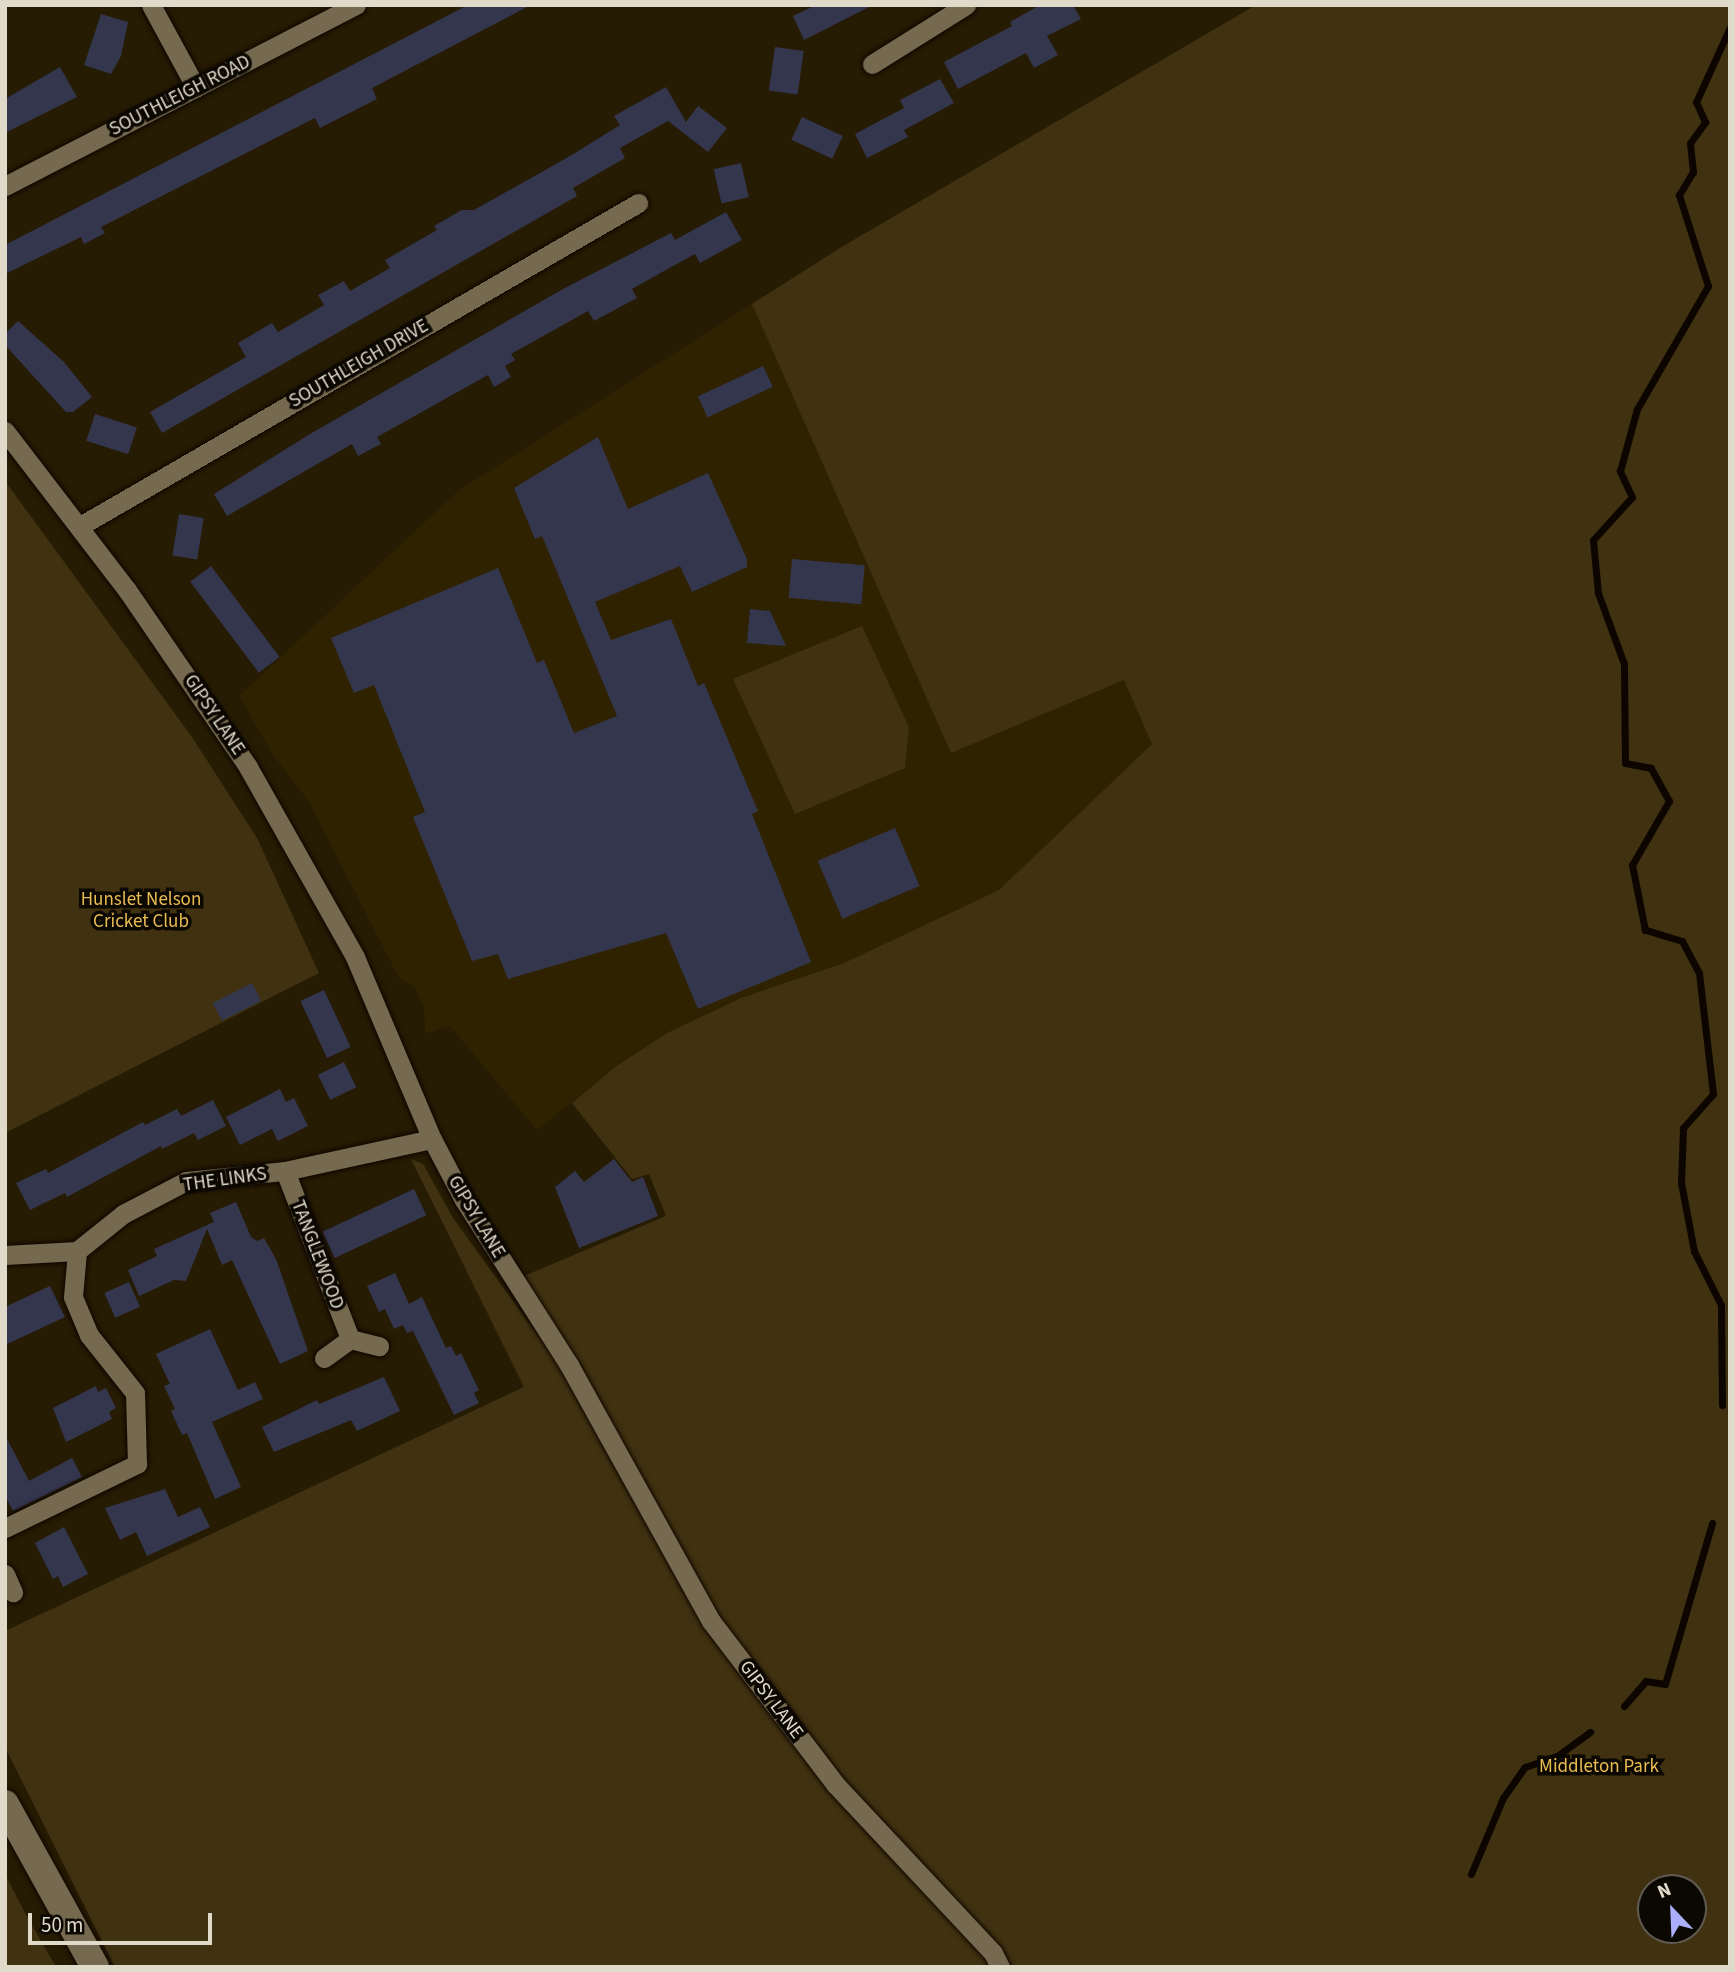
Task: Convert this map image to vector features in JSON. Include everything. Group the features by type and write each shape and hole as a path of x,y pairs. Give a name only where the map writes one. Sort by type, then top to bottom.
{"street":[{"path":"151,5 196,88"},
{"name":"SOUTHLEIGH ROAD","path":"5,186 356,5"},
{"path":"872,64 965,5"},
{"name":"SOUTHLEIGH DRIVE","path":"80,526 638,202"},
{"name":"GIPSY LANE","path":"5,431 80,526 216,714 297,851 360,968 432,1139 474,1217 569,1366 711,1621 835,1784 993,1953 1000,1967"},
{"name":"THE LINKS","path":"77,1251 123,1214 186,1181 285,1171 432,1139"},
{"name":"TANGLEWOOD","path":"285,1171 350,1339"},
{"path":"5,1255 77,1251 73,1297 89,1335 135,1393 137,1464 5,1528"},
{"path":"324,1358 350,1339 379,1346"},
{"path":"5,1804 95,1967"}],"shaded area":[{"path":"1256,5 1264,637 999,890 844,963 741,998 667,1033 615,1067 537,1130 450,1026 425,1034 424,1009 416,988 399,978 309,802 273,755 239,696 458,491 840,248"}],"green space":[{"name":"Middleton Park","path":"1256,5 1730,5 1730,1967 115,1967 5,1747 5,1631 524,1387 411,1159 423,1164 453,1218 562,1369 577,1360 524,1276 666,1216 649,1174 632,1179 572,1103 615,1067 667,1033 741,998 844,963 999,890 1152,744 1124,680 951,753 752,304 840,248"},
{"name":"Hunslet Nelson Cricket Club","path":"5,481 192,737 257,838 319,973 5,1133"},
{"path":"862,626 909,727 905,768 795,814 733,679"},
{"path":"5,1874 25,1913 56,1967 5,1967"}],"building":[{"path":"468,5 531,5 372,88 377,99 320,128 315,118 101,227 105,233 84,244 81,237 5,274 5,245"},
{"path":"816,5 873,5 804,40 793,16"},
{"path":"1040,5 1073,5 1081,19 1047,36 1058,55 1034,68 1026,53 958,89 944,62 1012,26 1010,22"},
{"path":"101,14 128,22 121,56 111,74 84,65"},
{"path":"775,47 804,51 798,95 769,91"},
{"path":"60,67 77,97 5,133 5,99"},
{"path":"940,79 954,103 904,130 908,137 867,158 855,134 904,108 900,100"},
{"path":"666,87 686,122 698,106 727,128 708,152 668,121 620,148 625,158 573,188 577,196 162,433 150,412 246,357 238,343 272,323 278,332 324,305 318,295 344,281 350,291 390,268 385,260 437,230 434,226 462,210 474,210 570,156 620,125 614,116"},
{"path":"802,117 843,136 832,159 791,140"},
{"path":"741,163 749,197 722,203 714,169"},
{"path":"726,212 742,240 700,263 695,254 632,289 637,298 594,321 588,311 511,354 515,360 505,366 511,377 494,387 488,375 377,437 381,444 358,456 352,444 227,516 214,494 310,434 563,289 671,233 675,240"},
{"path":"18,321 64,362 92,397 73,412 66,412 5,345 5,334"},
{"path":"763,366 773,387 707,417 698,396"},
{"path":"95,414 137,428 128,454 86,441"},
{"path":"598,437 628,509 708,473 747,559 747,567 692,592 680,566 595,602 611,640 671,619 698,686 704,683 758,811 752,814 811,962 698,1009 666,933 508,979 498,954 472,961 413,817 425,812 374,685 354,693 331,638 498,568 537,663 544,660 574,733 617,716 542,536 535,539 514,488"},
{"path":"179,514 204,518 197,559 172,555"},
{"path":"792,559 865,565 861,604 789,598"},
{"path":"211,566 280,657 259,673 190,582"},
{"path":"750,609 770,611 786,646 747,643"},
{"path":"895,828 920,886 842,919 818,861"},
{"path":"252,983 261,1001 222,1021 213,1003"},
{"path":"324,990 351,1047 327,1058 300,1001"},
{"path":"344,1062 356,1087 330,1100 318,1075"},
{"path":"280,1089 286,1102 294,1098 308,1126 278,1141 272,1129 240,1145 226,1117"},
{"path":"213,1100 226,1126 198,1140 194,1133 162,1149 161,1146 67,1197 65,1193 30,1210 16,1183 46,1169 48,1173 143,1122 145,1125 177,1109 181,1116"},
{"path":"614,1159 632,1182 643,1177 658,1216 579,1248 555,1187 575,1171 584,1182"},
{"path":"414,1189 426,1215 335,1258 322,1232"},
{"path":"236,1202 251,1237 257,1241 264,1238 276,1259 308,1351 280,1364 232,1260 222,1265 207,1229 186,1281 174,1280 139,1296 128,1270 157,1256 154,1249 214,1222 210,1213"},
{"path":"395,1273 409,1304 422,1297 446,1348 451,1346 456,1356 461,1353 479,1390 474,1393 479,1403 454,1415 413,1331 407,1333 403,1325 394,1329 385,1309 379,1312 367,1286"},
{"path":"129,1282 140,1307 115,1318 104,1293"},
{"path":"50,1286 65,1317 5,1345 5,1307"},
{"path":"210,1329 238,1390 255,1382 263,1399 212,1422 241,1487 215,1499 187,1433 182,1435 171,1411 175,1409 164,1386 170,1384 156,1354"},
{"path":"384,1377 400,1411 357,1431 351,1420 274,1452 262,1427 317,1400 319,1404"},
{"path":"96,1386 98,1392 106,1388 116,1408 109,1412 112,1419 66,1442 53,1408"},
{"path":"5,1435 29,1481 72,1458 82,1477 13,1511 5,1496"},
{"path":"165,1489 178,1517 200,1507 210,1527 147,1556 136,1532 120,1540 105,1508"},
{"path":"64,1527 88,1574 63,1587 58,1576 53,1579 35,1543"}],"waterway":[{"path":"1722,1405 1721,1305 1694,1251 1681,1183 1683,1128 1713,1094 1699,973 1682,941 1645,930 1632,865 1669,801 1651,768 1625,763 1624,664 1598,593 1593,540 1632,497 1620,471 1637,409 1708,286 1679,195 1693,172 1690,143 1705,122 1696,102 1730,27"},
{"path":"1624,1706 1646,1681 1665,1684 1712,1523"},
{"path":"1471,1874 1503,1798 1525,1767 1557,1756 1590,1732"}]}
